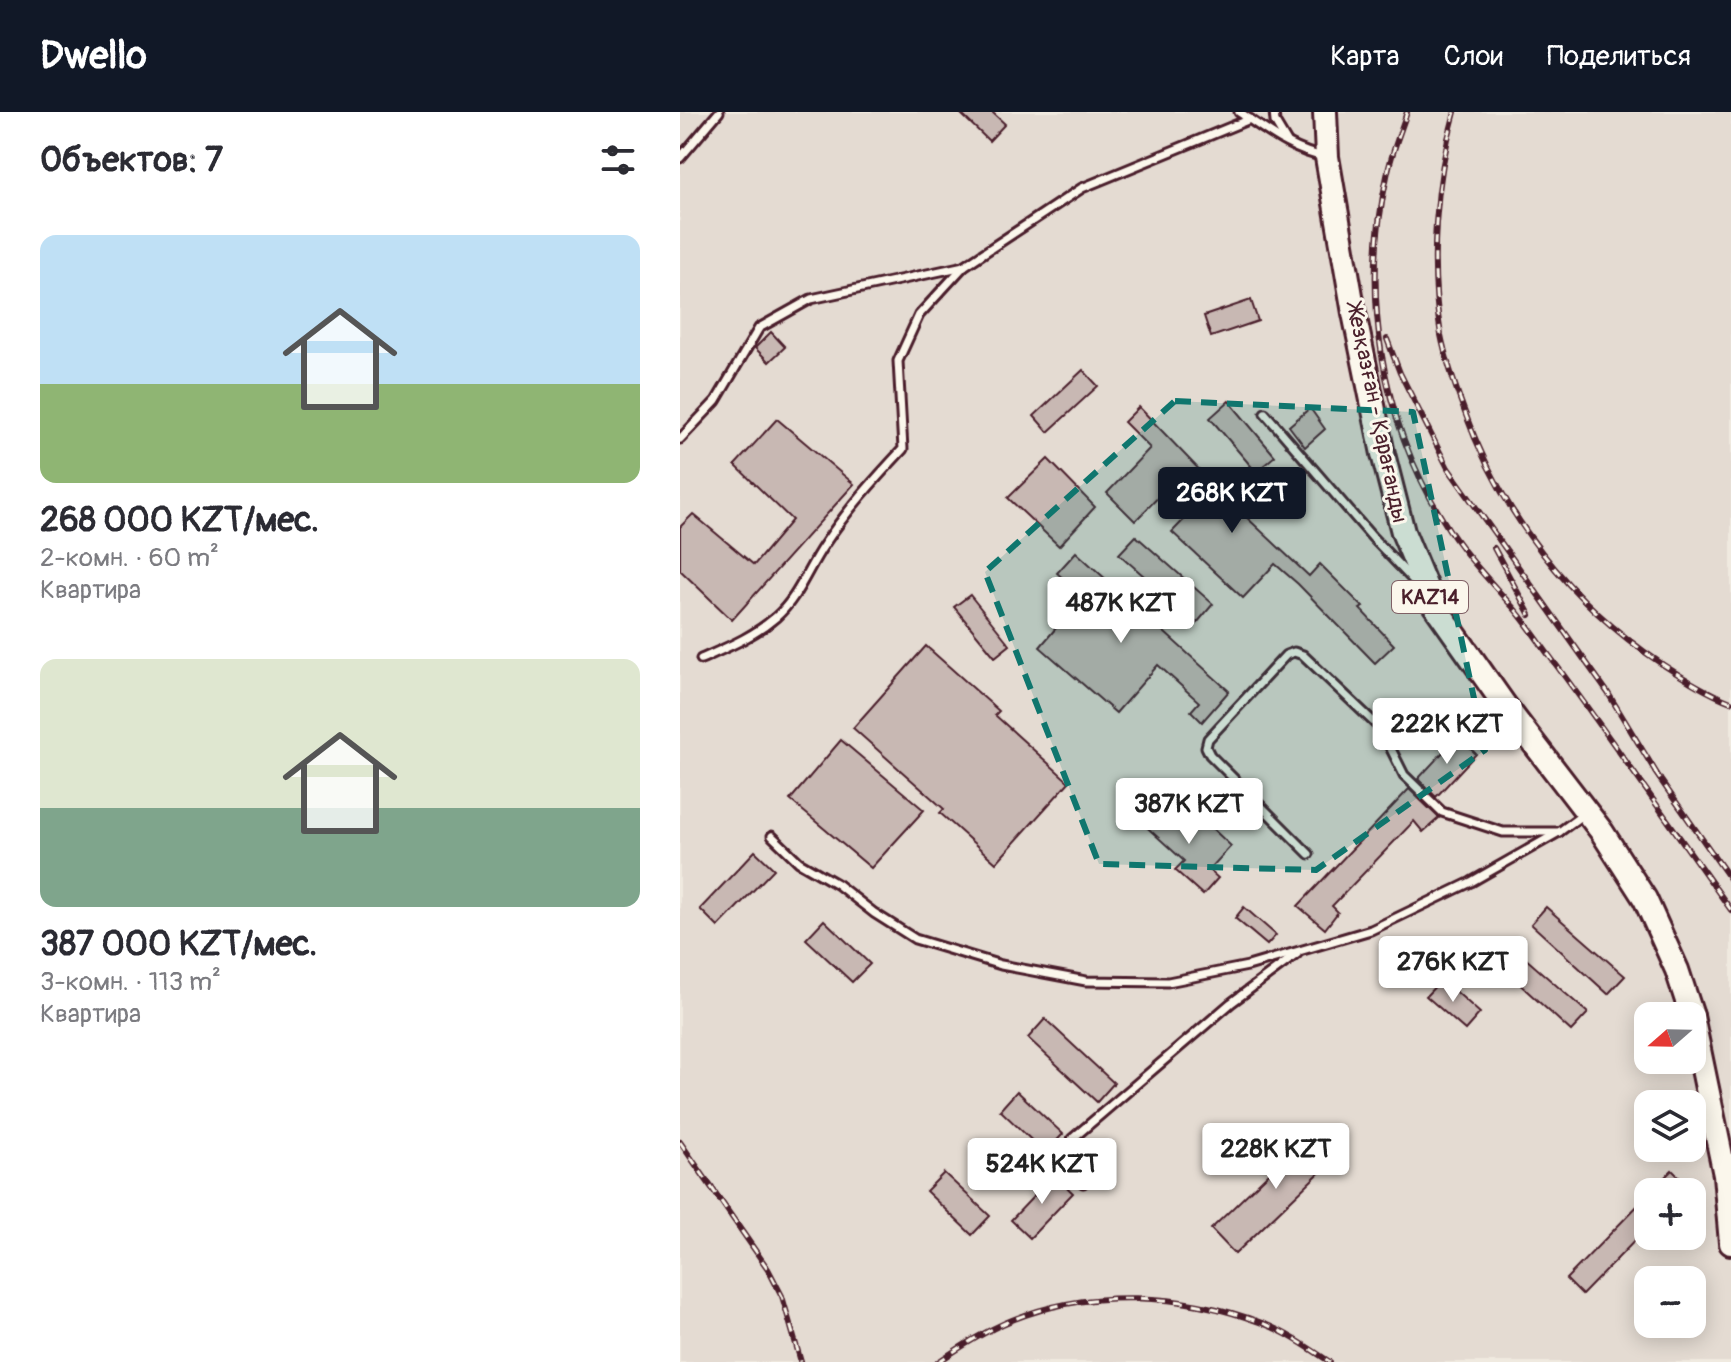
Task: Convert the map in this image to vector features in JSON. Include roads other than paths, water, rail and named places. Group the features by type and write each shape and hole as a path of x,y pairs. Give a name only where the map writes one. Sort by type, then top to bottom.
{"highway":[{"name":"Жезқазған - Қарағанды","path":"1325,112 1327,157 1354,313 1383,454 1403,532 1430,597 1645,899 1677,970 1687,1002"},
{"name":"Жезқазған - Қарағанды","path":"1704,1074 1725,1175 1731,1243"}],"lane":[{"path":"680,158 719,112"},
{"path":"1239,112 1288,145 1309,154 1327,157"},
{"path":"1274,112 1275,122 1288,145"},
{"path":"701,659 747,640 778,616 791,601 825,544 872,482 903,449 898,361 919,315 964,266 1082,188 1250,119"},
{"path":"680,439 716,401 759,328 811,299 964,266"},
{"path":"1265,413 1372,537 1430,597"},
{"path":"1309,854 1210,755 1206,747 1208,739 1286,655 1294,652 1303,655 1381,729 1404,775 1442,812 1503,832 1559,832"},
{"path":"772,836 799,862 837,884 915,939 1001,965 1086,981 1168,982 1248,966 1371,930 1471,882 1559,832 1586,812"},
{"path":"1083,1183 1060,1162 1072,1139 1231,1003 1302,950"}],"railway":[{"path":"1407,112 1387,176 1379,220 1376,265 1382,354 1404,440 1421,481 1450,532 1527,624 1731,910"},
{"path":"1455,112 1443,166 1436,223 1437,308 1448,363 1480,449 1498,485 1542,553 1597,613 1662,664 1731,702"},
{"path":"1387,339 1400,373 1448,468 1608,693 1660,779"},
{"path":"1494,548 1530,615"},
{"path":"1655,772 1731,880"},
{"path":"680,1142 768,1269 782,1296 801,1362"},
{"path":"938,1362 992,1329 1042,1310 1073,1303 1137,1298 1201,1305 1232,1313 1280,1331 1330,1362"}]}
